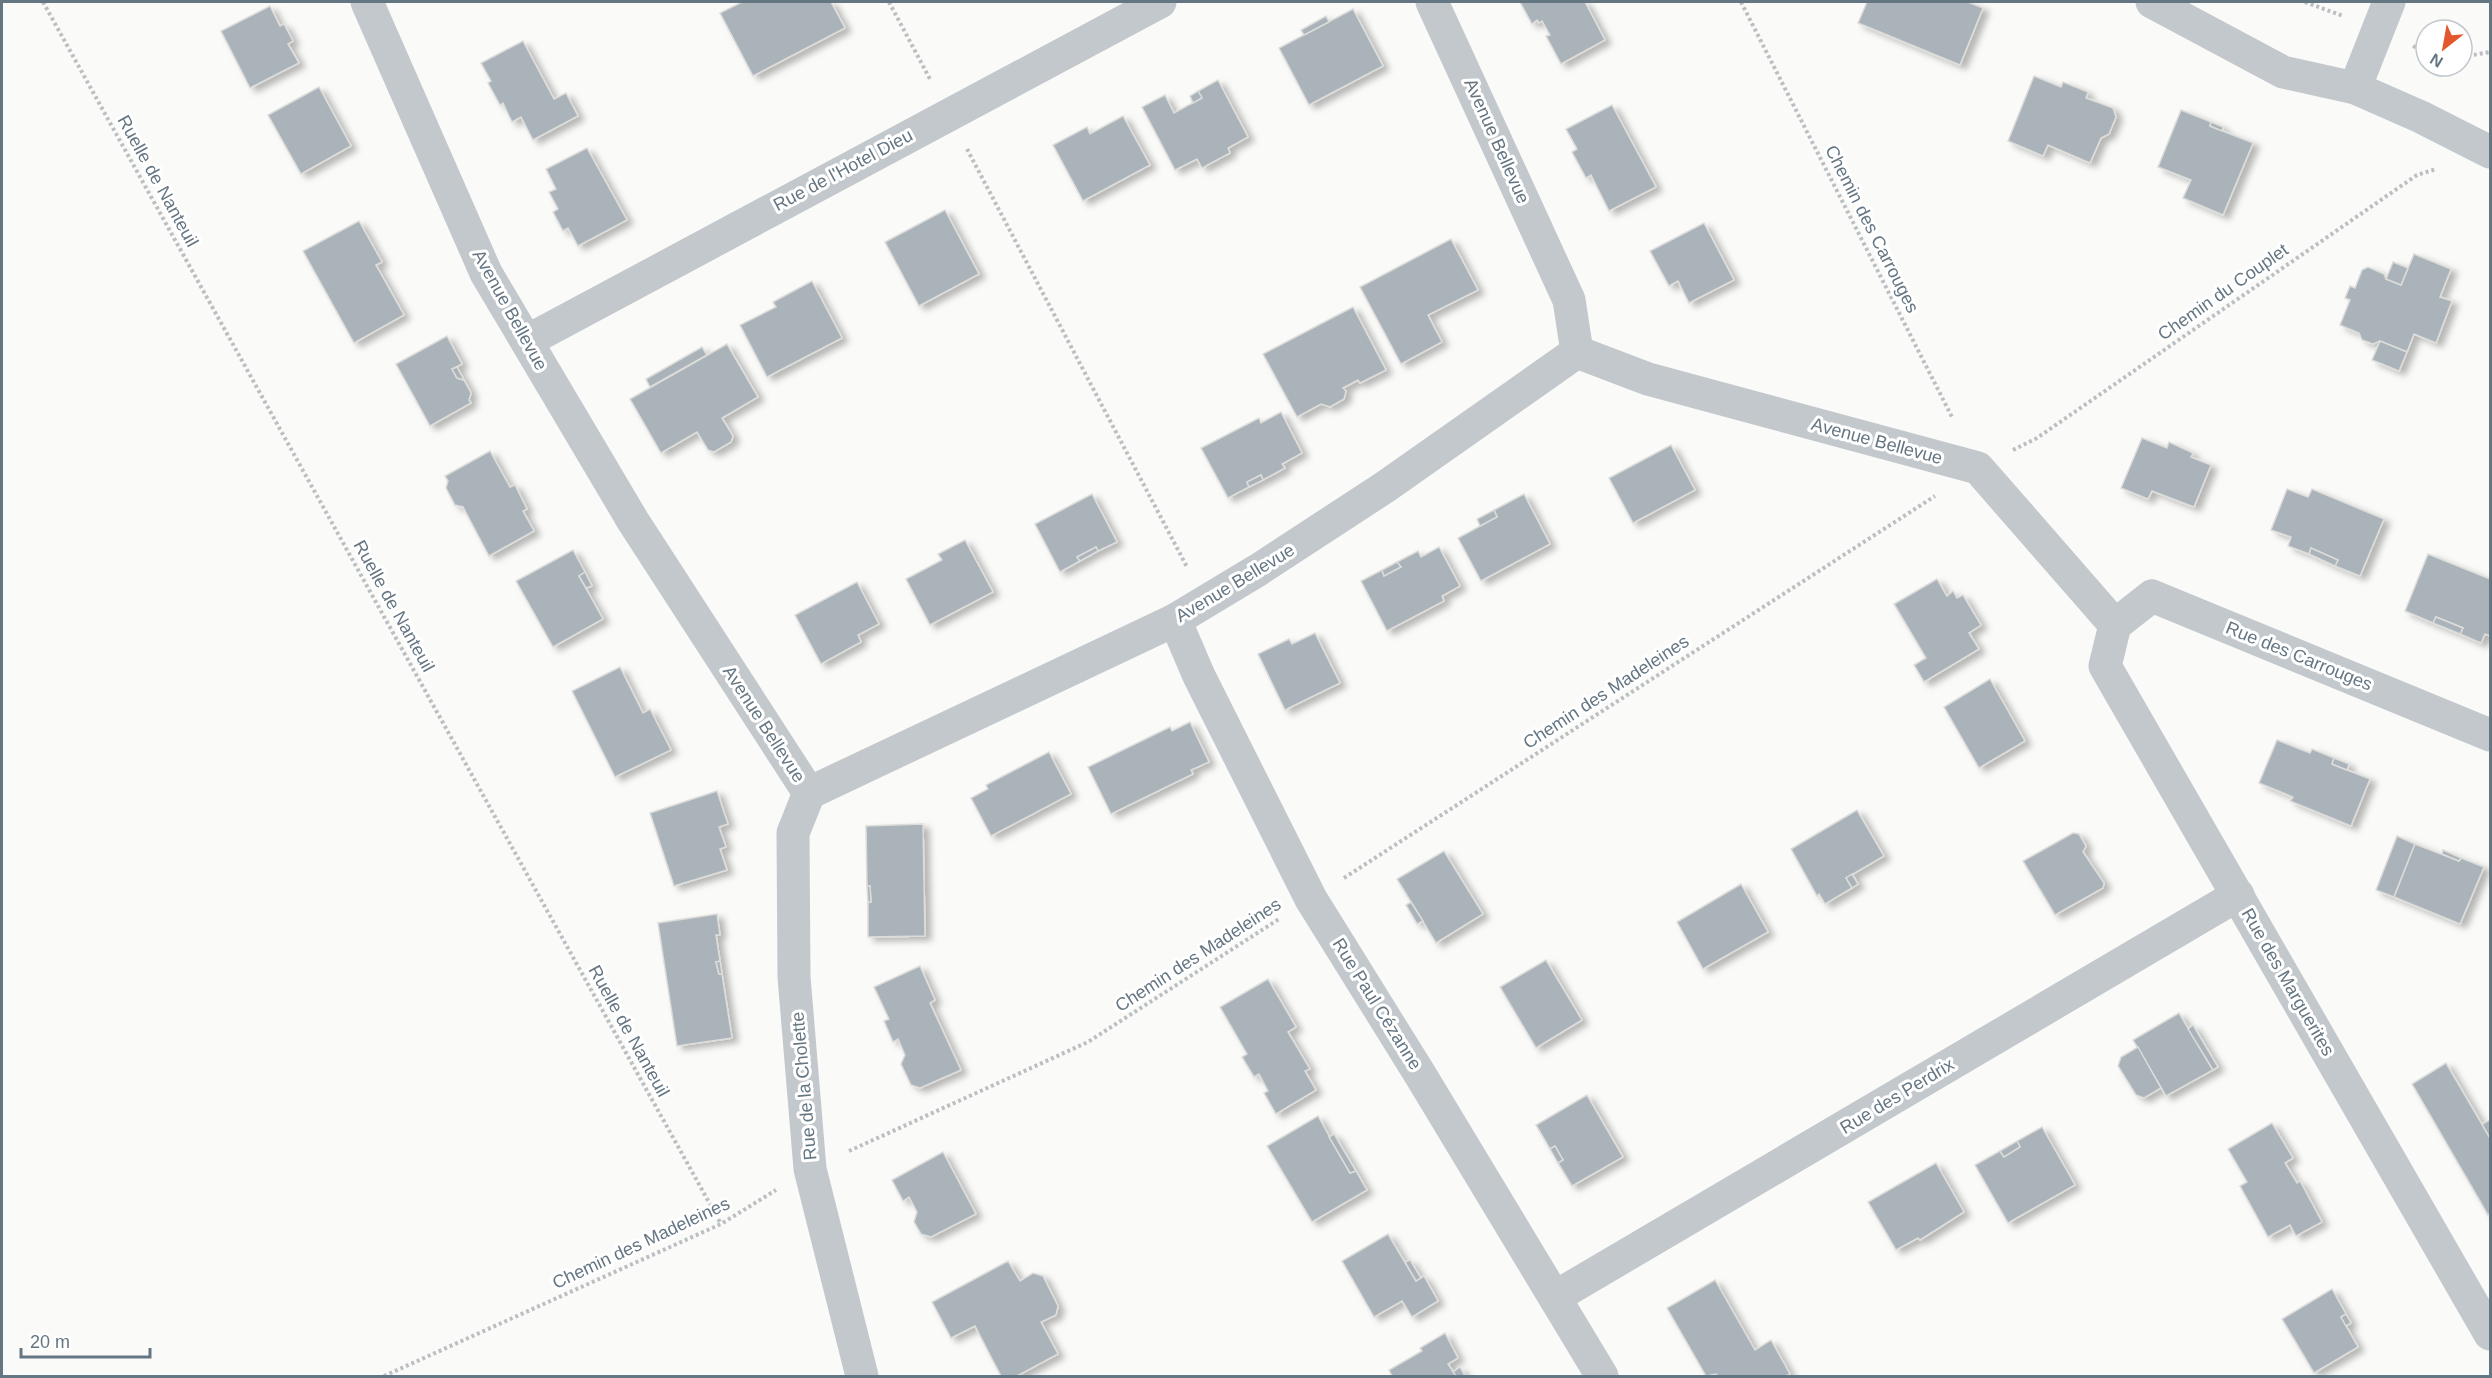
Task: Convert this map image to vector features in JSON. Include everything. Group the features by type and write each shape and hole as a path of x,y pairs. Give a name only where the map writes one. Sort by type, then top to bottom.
{"street":[{"name":"Avenue Bellevue","path":"367,2 486,273 633,521 809,793 1175,620 1385,487 1577,352"},
{"name":"Rue de l'Hotel Dieu","path":"527,341 948,113 1160,2"},
{"name":"Avenue Bellevue","path":"1432,2 1569,300 1577,352"},
{"path":"2152,2 2283,72 2355,88 2421,117 2490,152"},
{"path":"2355,88 2389,2"},
{"name":"Avenue Bellevue","path":"1577,352 1648,380 1978,468"},
{"path":"1978,468 2115,625"},
{"name":"Rue des Carrouges","path":"2115,625 2152,596 2490,735"},
{"name":"Rue Paul Cézanne","path":"1175,620 1199,676 1311,899 1602,1377"},
{"name":"Rue des Marguerites","path":"2115,625 2105,666 2490,1334"},
{"name":"Rue de la Cholette","path":"809,793 793,834 793,845 794,977 810,1168 862,1377"},
{"name":"Rue des Perdrix","path":"1555,1297 2238,895"}],"path":[{"name":"Ruelle de Nanteuil","path":"43,2 721,1224"},
{"path":"889,2 1206,602"},
{"name":"Chemin des Carrouges","path":"1741,2 1978,468"},
{"path":"2474,55 2490,52"},
{"name":"Chemin du Couplet","path":"1978,468 2037,438 2417,175 2438,168"},
{"name":"Chemin des Madeleines","path":"384,1377 721,1224 810,1168 1088,1042 1978,468"}],"building":[{"path":"742,2 831,2 845,28 753,76 720,13"},
{"path":"1520,2 1585,2 1605,40 1561,64 1546,36 1550,35 1542,21 1539,23 1537,20 1532,24"},
{"path":"1867,2 1968,2 1983,8 1960,65 1858,23"},
{"path":"270,6 280,26 284,24 293,41 288,44 299,63 250,88 221,31"},
{"path":"1353,9 1383,66 1309,105 1279,48"},
{"path":"1326,16 1329,22 1304,35 1301,30"},
{"path":"523,41 554,99 566,93 578,116 533,140 521,117 512,122 503,103 500,105 488,83 491,81 481,63"},
{"path":"2034,76 2061,87 2063,82 2088,92 2086,98 2113,108 2116,117 2109,134 2101,138 2090,163 2048,145 2043,156 2008,141"},
{"path":"1218,80 1248,137 1228,148 1230,153 1202,168 1197,159 1175,170 1142,107 1165,95 1174,113 1202,98 1198,91"},
{"path":"319,87 351,146 301,174 268,115"},
{"path":"1198,91 1202,98 1193,103 1190,96"},
{"path":"1612,105 1656,187 1609,211 1591,175 1586,178 1572,152 1577,149 1566,129"},
{"path":"2181,110 2211,122 2210,126 2253,143 2223,215 2183,198 2191,180 2158,167"},
{"path":"1123,116 1150,165 1083,201 1053,145 1087,127 1090,134"},
{"path":"2211,122 2223,127 2222,131 2210,126"},
{"path":"587,148 627,220 578,246 568,228 563,231 553,212 558,209 549,192 556,189 546,169"},
{"path":"945,210 979,274 919,306 885,242"},
{"path":"359,221 382,262 376,265 404,315 354,343 303,251"},
{"path":"1704,223 1734,280 1689,303 1678,281 1669,286 1650,251"},
{"path":"1451,239 1478,290 1428,315 1442,342 1401,364 1360,287"},
{"path":"2414,254 2451,269 2440,297 2452,301 2436,343 2414,334 2407,352 2380,341 2373,344 2362,340 2359,333 2340,325 2350,300 2345,298 2350,286 2355,288 2362,270 2368,267 2384,274 2386,279 2401,285"},
{"path":"2393,262 2408,268 2401,285 2386,279"},
{"path":"812,281 842,338 767,377 740,325 776,307 773,302"},
{"path":"1353,307 1386,370 1360,383 1358,380 1343,388 1346,391 1344,399 1330,407 1321,404 1297,417 1263,354"},
{"path":"447,336 462,364 452,369 457,378 464,380 471,393 469,400 471,403 430,426 396,364"},
{"path":"2380,341 2407,352 2399,371 2372,360"},
{"path":"727,344 758,397 722,418 733,436 731,442 714,452 708,450 697,432 661,453 630,399"},
{"path":"702,347 707,355 650,387 646,379"},
{"path":"457,367 464,380 457,378 452,369"},
{"path":"1281,412 1302,453 1282,464 1285,468 1263,480 1261,475 1247,482 1249,487 1228,498 1201,448 1259,418 1261,423"},
{"path":"2142,438 2167,448 2169,442 2193,453 2191,457 2211,465 2194,507 2152,491 2148,499 2121,488"},
{"path":"1671,445 1695,490 1633,523 1609,478"},
{"path":"490,451 510,487 515,485 527,509 523,511 534,531 489,556 463,507 455,505 446,488 448,481 445,476"},
{"path":"1261,475 1263,480 1249,487 1247,482"},
{"path":"2287,489 2308,497 2312,489 2384,519 2360,576 2335,566 2338,560 2311,548 2309,554 2288,546 2291,537 2271,530"},
{"path":"1092,494 1117,542 1098,551 1096,547 1077,557 1080,561 1060,572 1035,524"},
{"path":"1524,494 1550,544 1481,581 1458,538 1497,517 1494,510"},
{"path":"1494,510 1497,517 1480,526 1477,519"},
{"path":"965,540 993,592 930,625 906,579 942,560 938,554"},
{"path":"1096,547 1098,551 1080,561 1077,557"},
{"path":"1439,547 1460,586 1442,596 1444,601 1387,631 1361,581 1382,570 1384,576 1401,567 1397,562 1418,551 1421,557"},
{"path":"2311,548 2338,560 2335,566 2309,554"},
{"path":"573,550 585,572 579,576 603,619 553,647 516,581"},
{"path":"2428,554 2490,579 2490,636 2485,634 2481,643 2460,634 2463,628 2436,617 2433,623 2405,611"},
{"path":"1397,562 1401,567 1384,576 1382,570"},
{"path":"585,572 592,586 586,588 579,576"},
{"path":"1937,579 1947,596 1953,591 1957,598 1963,595 1981,625 1969,633 1979,649 1924,682 1914,665 1926,658 1894,604"},
{"path":"857,582 879,624 858,635 861,642 821,664 795,615"},
{"path":"2436,617 2463,628 2460,634 2433,623"},
{"path":"1315,633 1340,683 1285,710 1258,654 1289,639 1292,644"},
{"path":"620,667 643,713 650,709 671,750 615,777 572,691"},
{"path":"1990,679 2025,741 1979,768 1944,707"},
{"path":"1190,722 1209,762 1191,770 1193,774 1111,814 1088,767 1170,727 1172,731"},
{"path":"2277,740 2310,753 2312,749 2334,758 2332,764 2370,779 2351,826 2290,801 2293,797 2259,783"},
{"path":"1049,752 1071,794 991,836 971,798 988,789 986,785"},
{"path":"2334,758 2349,764 2347,770 2332,764"},
{"path":"717,791 728,824 719,827 726,847 720,849 727,870 674,886 650,813"},
{"path":"1857,810 1884,856 1846,878 1852,888 1825,904 1819,894 1817,896 1791,849"},
{"path":"923,824 925,936 868,937 868,902 871,902 870,886 867,886 866,826"},
{"path":"2073,833 2079,834 2086,846 2083,852 2104,883 2103,888 2055,915 2023,861"},
{"path":"2397,836 2415,844 2394,897 2376,890"},
{"path":"2415,844 2459,861 2461,858 2484,867 2460,924 2394,897"},
{"path":"2443,850 2461,858 2459,861 2442,854"},
{"path":"1444,851 1483,914 1436,943 1397,879"},
{"path":"1852,874 1858,884 1852,888 1846,878"},
{"path":"1741,884 1768,932 1703,969 1677,922"},
{"path":"867,886 870,886 871,902 868,902"},
{"path":"1411,902 1423,921 1417,924 1406,905"},
{"path":"717,914 720,935 716,935 720,961 716,962 719,974 722,974 732,1038 677,1046 658,923"},
{"path":"1546,960 1582,1020 1536,1048 1500,987"},
{"path":"720,961 722,974 719,974 716,962"},
{"path":"920,966 935,1000 930,1003 961,1070 920,1088 911,1085 901,1064 905,1055 898,1039 893,1042 884,1021 889,1019 874,987"},
{"path":"1268,979 1296,1027 1288,1032 1310,1069 1305,1071 1316,1090 1276,1114 1264,1093 1268,1091 1259,1074 1254,1077 1242,1057 1247,1054 1220,1007"},
{"path":"2179,1013 2213,1070 2166,1096 2133,1040"},
{"path":"2193,1025 2218,1067 2213,1070 2188,1029"},
{"path":"2138,1047 2161,1088 2144,1098 2136,1095 2118,1066 2121,1057"},
{"path":"2446,1063 2490,1138 2490,1213 2488,1215 2412,1084"},
{"path":"1587,1095 1623,1157 1572,1186 1558,1163 1563,1160 1555,1146 1550,1149 1536,1125"},
{"path":"1318,1116 1350,1173 1356,1171 1367,1190 1312,1222 1267,1146"},
{"path":"2490,1120 2490,1138 2482,1124"},
{"path":"2272,1123 2293,1158 2285,1163 2297,1183 2300,1181 2322,1222 2296,1236 2290,1225 2268,1237 2240,1186 2247,1182 2228,1149"},
{"path":"2042,1127 2075,1185 2008,1223 1975,1165 2000,1151 2004,1157 2020,1147 2017,1141"},
{"path":"1334,1134 1356,1171 1350,1173 1329,1137"},
{"path":"2017,1141 2020,1147 2004,1157 2000,1151"},
{"path":"1555,1146 1563,1160 1558,1163 1550,1149"},
{"path":"943,1152 976,1214 931,1237 921,1234 914,1222 917,1212 909,1197 903,1201 892,1180"},
{"path":"1936,1163 1964,1212 1920,1240 1918,1238 1896,1250 1868,1202"},
{"path":"1388,1234 1416,1281 1424,1276 1438,1301 1412,1317 1402,1301 1374,1317 1342,1261"},
{"path":"1410,1260 1421,1278 1416,1281 1405,1262"},
{"path":"1008,1261 1020,1281 1033,1273 1043,1276 1058,1306 1056,1315 1041,1322 1058,1354 1017,1376 1001,1376 975,1326 951,1338 932,1302"},
{"path":"1715,1280 1755,1350 1771,1340 1790,1374 1786,1376 1718,1376 1716,1374 1706,1376 1667,1308"},
{"path":"2332,1289 2346,1314 2341,1317 2358,1347 2314,1373 2282,1319"},
{"path":"2346,1314 2351,1323 2346,1326 2341,1317"},
{"path":"1445,1333 1458,1358 1448,1364 1456,1376 1392,1376 1389,1370 1422,1351 1420,1348"},
{"path":"1460,1367 1465,1376 1456,1376 1453,1372"}]}
